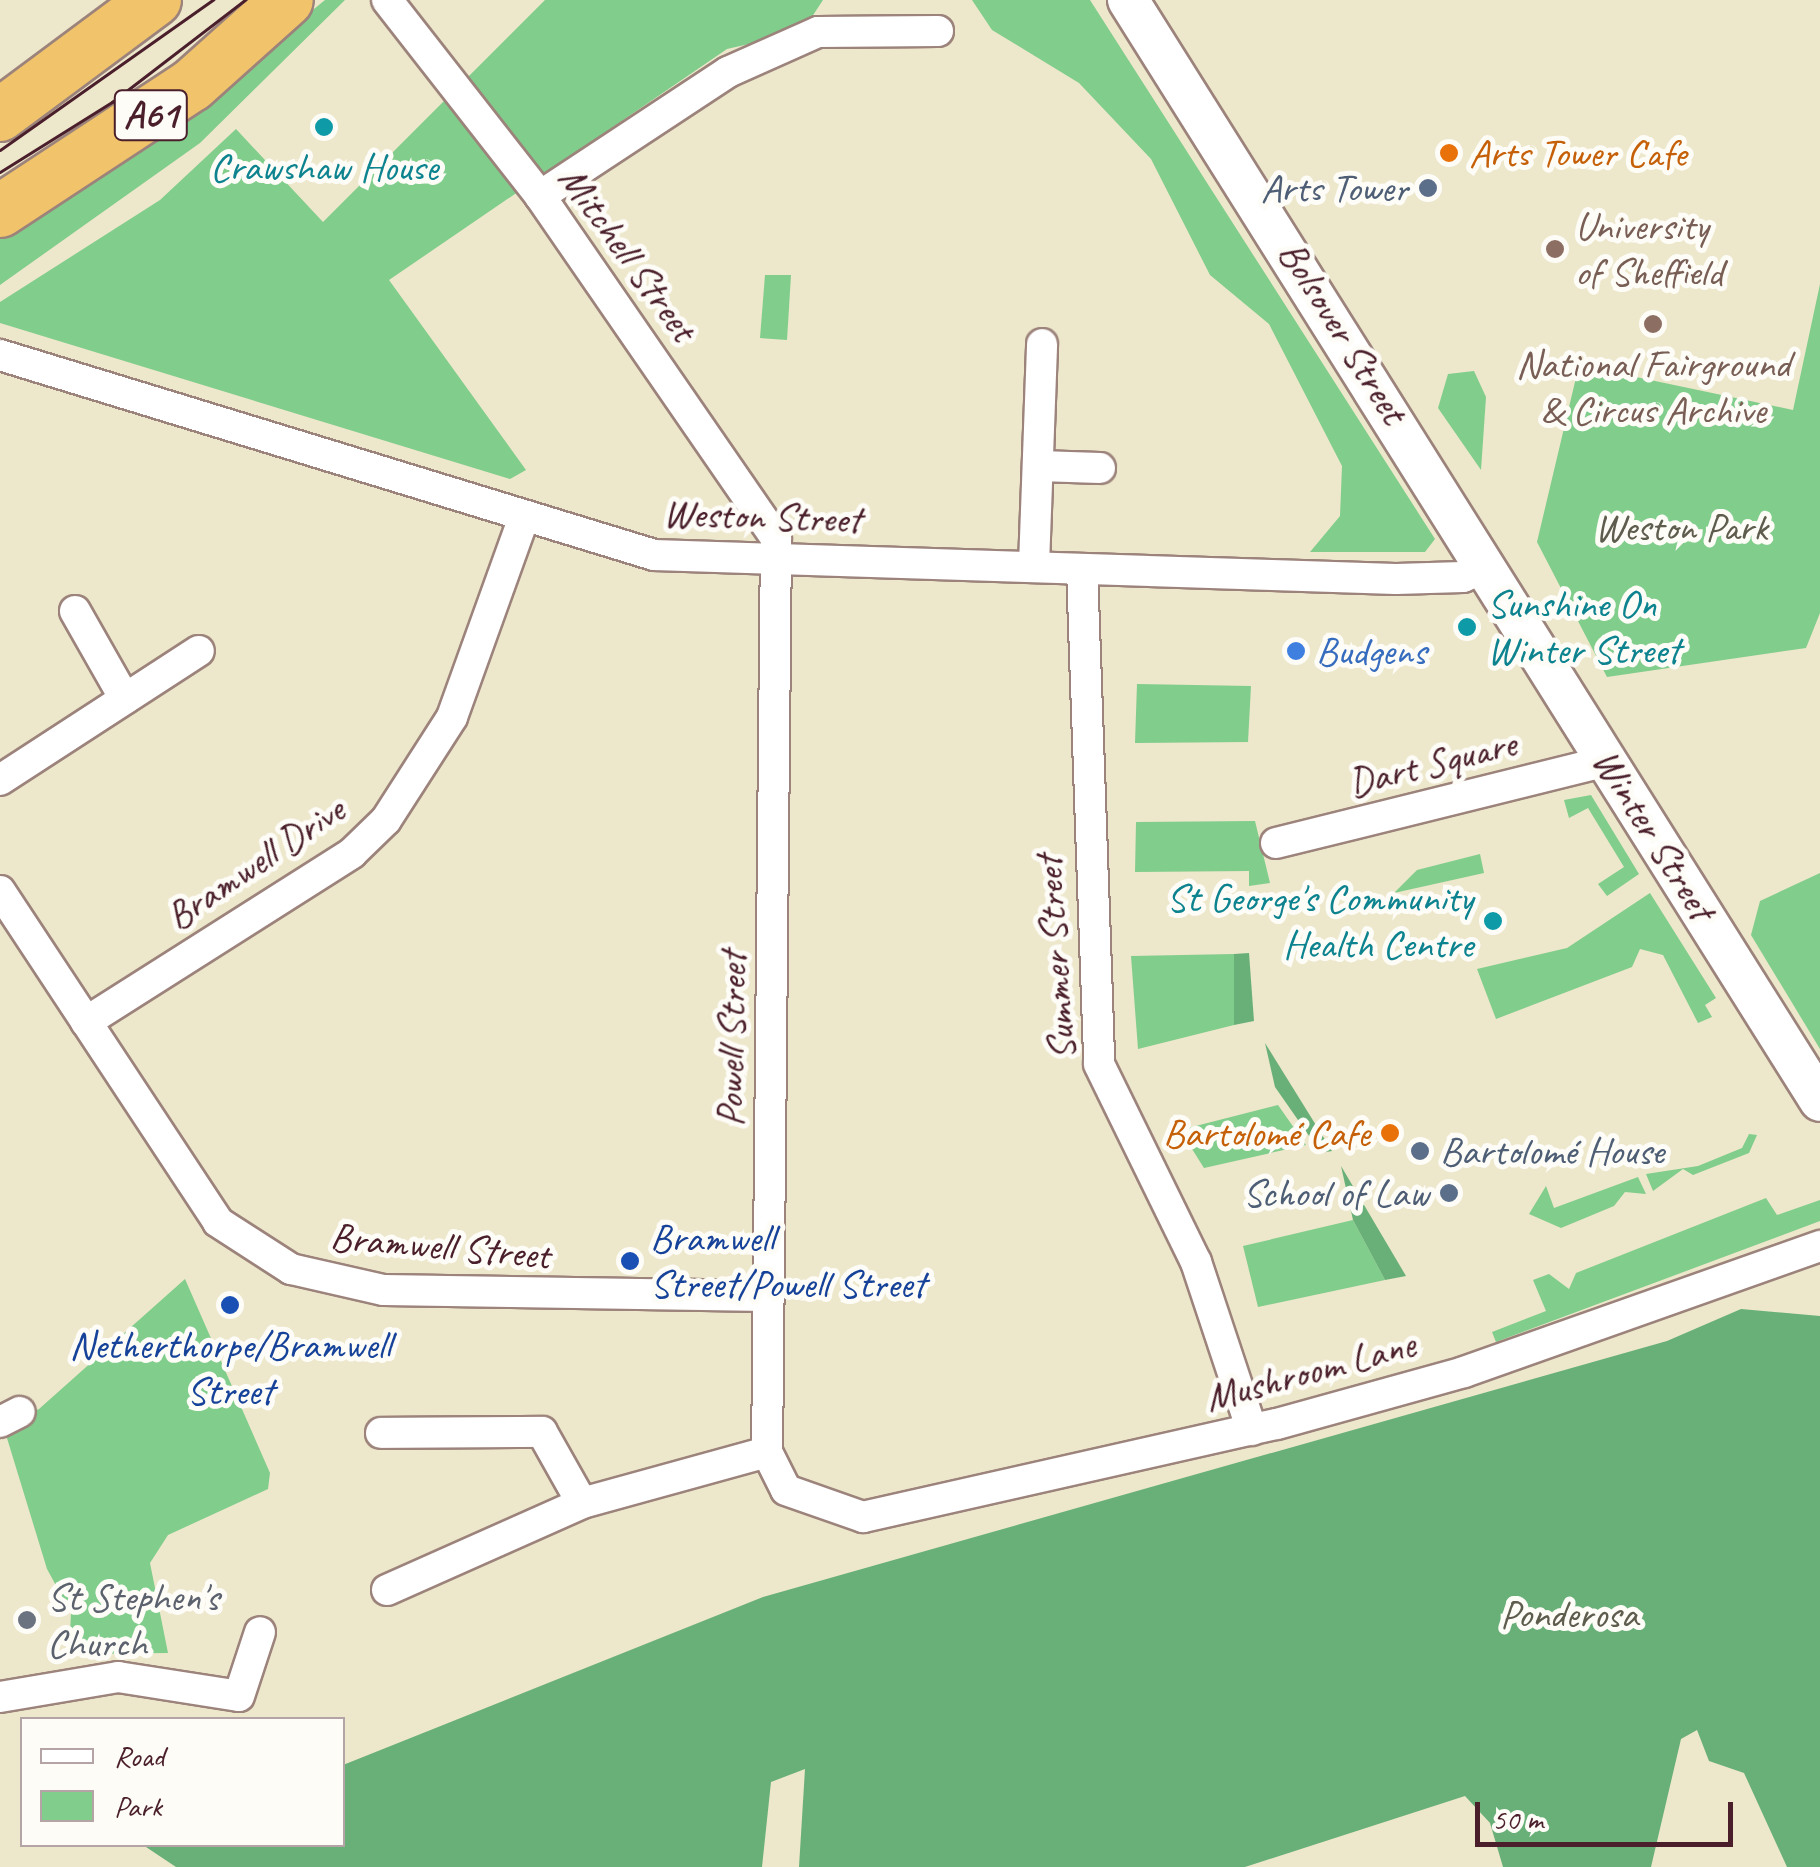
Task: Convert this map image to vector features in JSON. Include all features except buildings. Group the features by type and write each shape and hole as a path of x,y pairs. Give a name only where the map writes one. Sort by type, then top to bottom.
{"highway":[{"name":"A61","path":"0,115 155,0"},
{"name":"A61","path":"0,211 166,104 288,0"}],"street":[{"name":"Bolsover Street","path":"1128,0 1488,566"},
{"name":"Mitchell Street","path":"387,5 540,196 768,520 778,558"},
{"path":"540,196 728,72 818,32 938,31"},
{"path":"1034,566 1042,344"},
{"name":"Weston Street","path":"0,355 654,555 1396,579 1463,577 1488,566"},
{"path":"1038,466 1100,468"},
{"name":"Bramwell Drive","path":"86,1022 352,854 386,820 452,717 524,517"},
{"name":"Powell Street","path":"767,1452 778,558"},
{"name":"Winter Street","path":"1488,566 1820,1101"},
{"name":"Summer Street","path":"1082,569 1100,1067 1196,1262 1252,1430"},
{"path":"75,611 125,699"},
{"path":"0,780 199,650"},
{"name":"Dart Square","path":"1276,843 1608,761"},
{"name":"Bramwell Street","path":"0,891 218,1222 291,1270 383,1290 767,1296"},
{"name":"Mushroom Lane","path":"767,1452 786,1490 809,1502 863,1517 1252,1430 1464,1372 1820,1246"},
{"path":"381,1432 542,1432 582,1503"},
{"path":"387,1590 582,1503 767,1452"},
{"path":"0,1698 118,1677 239,1696 260,1632"}],"green space":[{"path":"325,0 345,0 200,143 0,285 0,237 147,146"},
{"path":"545,0 823,0 802,32 727,49 389,280 526,470 510,479 0,323 0,302 160,200 236,129 323,222"},
{"path":"972,0 1090,0 1435,539 1425,552 1310,552 1340,516 1342,466 1269,324 1210,275 1151,159 1079,83 992,30"},
{"path":"765,275 791,275 787,340 760,338"},
{"name":"Weston Park","path":"1820,284 1820,613 1806,648 1607,677 1537,542 1579,365 1793,410"},
{"path":"1474,371 1486,397 1481,470 1438,408 1448,374"},
{"path":"1137,684 1251,686 1248,742 1135,743"},
{"path":"1591,795 1639,874 1607,896 1598,884 1624,867 1588,808 1569,818 1564,800"},
{"path":"1255,821 1270,883 1249,886 1249,871 1135,872 1136,822"},
{"path":"1480,854 1484,873 1394,893 1417,870"},
{"path":"1820,873 1820,1049 1751,935 1760,901"},
{"path":"1650,893 1716,998 1705,1005 1712,1017 1698,1023 1663,955 1640,949 1632,967 1496,1019 1477,969 1567,948"},
{"path":"1249,953 1254,1021 1234,1025 1234,954"},
{"path":"1234,954 1234,1025 1138,1049 1131,956"},
{"path":"1265,1043 1332,1151 1321,1153 1275,1087"},
{"path":"1278,1105 1306,1145 1204,1168 1180,1130"},
{"path":"1749,1134 1757,1135 1749,1153 1693,1175 1683,1169 1653,1191 1646,1174 1698,1166 1742,1148"},
{"path":"1341,1166 1406,1276 1385,1280 1353,1220"},
{"path":"1638,1177 1646,1194 1625,1192 1614,1206 1561,1228 1529,1214 1546,1186 1554,1208"},
{"path":"1766,1198 1777,1215 1820,1200 1820,1221 1496,1342 1492,1332 1546,1311 1533,1280 1549,1274 1569,1289 1576,1273"},
{"path":"1353,1220 1385,1280 1258,1307 1243,1246"},
{"path":"185,1279 270,1473 268,1489 168,1535 150,1563 168,1653 69,1654 71,1613 47,1569 3,1425 39,1409"},
{"name":"Ponderosa","path":"1741,1309 1820,1316 1820,1867 1787,1867 1744,1773 1709,1761 1697,1730 1681,1739 1651,1867 1503,1867 1490,1823 1465,1796 1245,1867 799,1867 805,1769 771,1782 762,1867 176,1867 146,1847 345,1847 345,1764 763,1597 1667,1341"}],"tram line":[{"path":"0,150 213,0"},
{"path":"0,172 112,102 245,0"}],"place":[{"name":"Crawshaw House","path":"324,127"},
{"name":"Arts Tower Cafe","path":"1449,153"},
{"name":"Arts Tower","path":"1428,188"},
{"name":"University of Sheffield","path":"1555,249"},
{"name":"National Fairground & Circus Archive","path":"1653,324"},
{"name":"Sunshine On Winter Street","path":"1467,627"},
{"name":"Budgens","path":"1296,651"},
{"name":"St George's Community Health Centre","path":"1493,921"},
{"name":"Bartolomé Cafe","path":"1390,1133"},
{"name":"Bartolomé House","path":"1420,1151"},
{"name":"School of Law","path":"1449,1193"},
{"name":"Bramwell Street/Powell Street","path":"630,1261"},
{"name":"Netherthorpe/Bramwell Street","path":"230,1305"},
{"name":"St Stephen's Church","path":"27,1620"}]}
